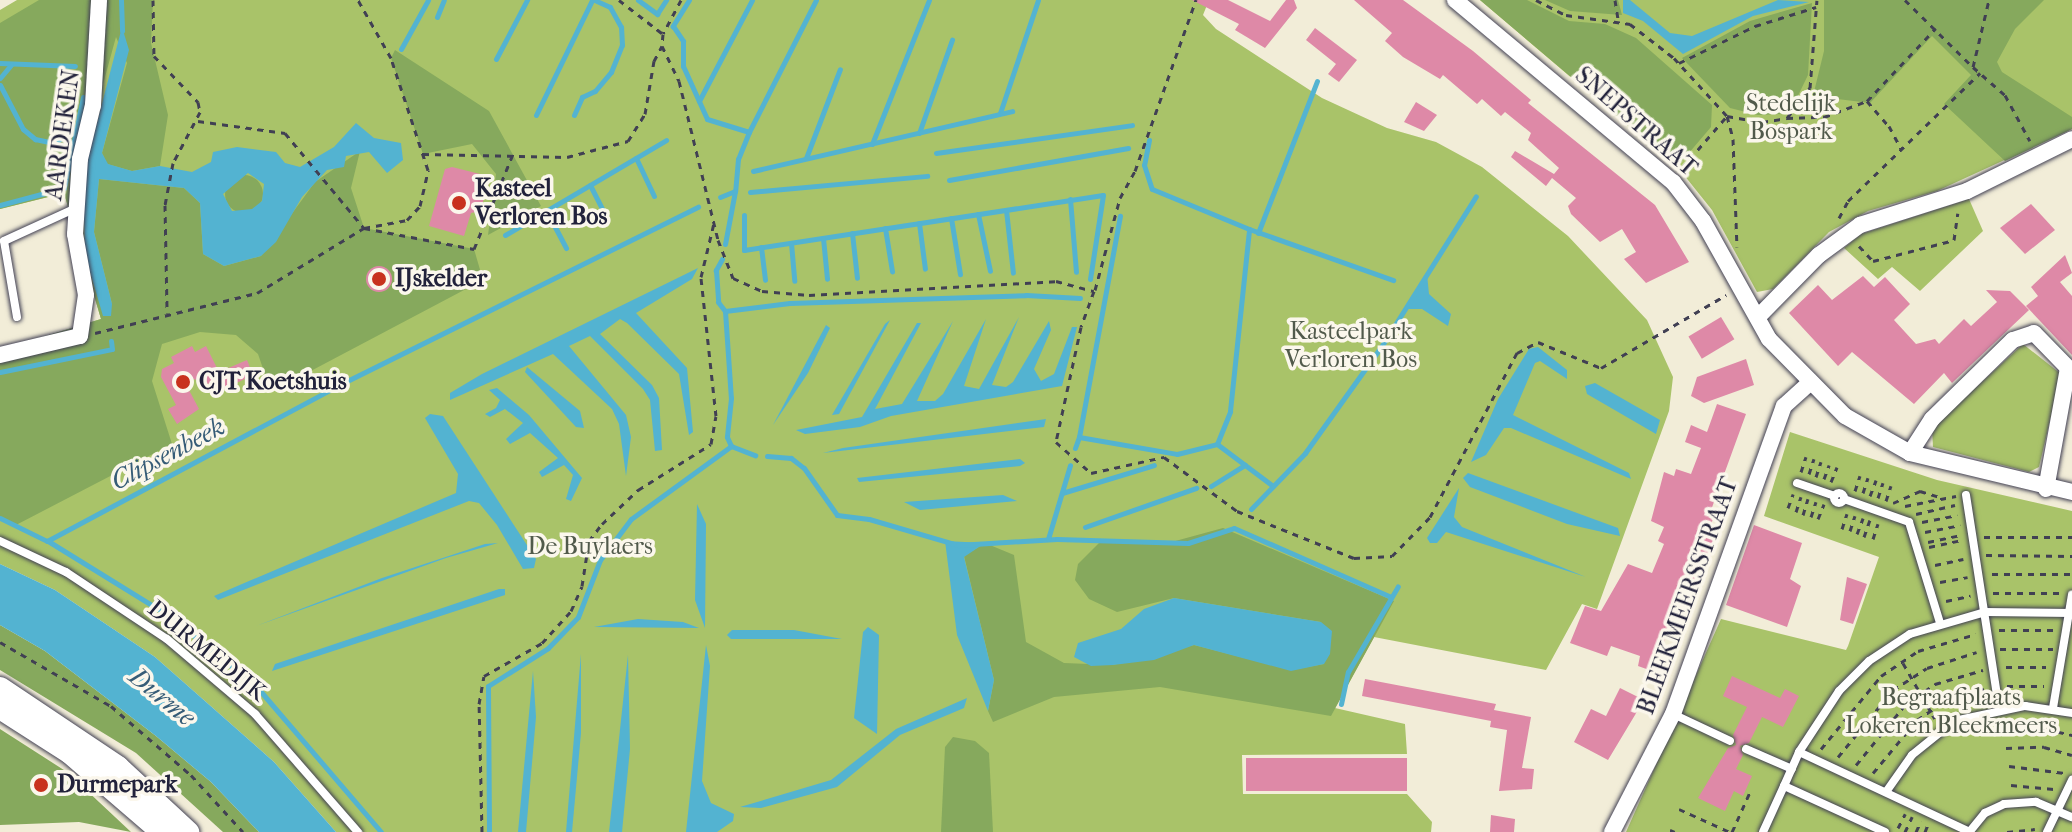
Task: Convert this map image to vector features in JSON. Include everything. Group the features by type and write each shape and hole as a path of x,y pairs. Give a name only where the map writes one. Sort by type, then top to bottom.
{"main road":[{"path":"0,688 82,739 188,832"},
{"path":"0,708 70,753 162,832"}],"street":[{"name":"AARDEKEN","path":"80,336 86,295 75,234 80,159 93,105 99,0"},
{"name":"SNEPSTRAAT","path":"1455,0 1673,182 1698,213 1769,339 1811,382 1872,436 1910,453 2046,489 2072,492"},
{"path":"1758,317 1842,237 1961,193 2039,159 2072,139"},
{"path":"1910,453 1932,419 2013,340 2034,333 2068,368 2046,489"},
{"path":"0,355 80,336"},
{"name":"BLEEKMEERSSTRAAT","path":"1612,832 1673,714 1784,406 1811,382"}],"lane":[{"path":"17,317 4,241 77,208"},
{"path":"1797,483 1901,519 1910,525 1940,623"},
{"path":"1968,504 1999,708"},
{"name":"DURMEDIJK","path":"0,541 66,572 167,639 255,714 358,832"},
{"path":"2053,708 2072,594"},
{"path":"1763,832 1799,752 1839,691 1892,645 1940,623 1985,612 2071,613"},
{"path":"1886,792 1912,755 1940,729 1999,708 2053,708 2072,713"},
{"path":"1673,714 1730,741"},
{"path":"1746,749 1792,769"},
{"path":"1799,752 1970,831 1985,813 2004,804 2036,802 2072,817"},
{"path":"2045,832 2072,778"},
{"path":"1784,786 1885,832"}],"path":[{"path":"153,0 154,56 198,102 198,121 173,163 167,191 167,315"},
{"path":"80,336 257,293 364,228 412,217 420,206 428,170 391,58 358,0"},
{"path":"619,0 663,34"},
{"path":"423,154 567,157 628,141 645,114 654,61 662,46 663,34 681,0"},
{"path":"1196,0 1135,171 1120,198 1081,327 1056,442 1091,473 1164,457 1237,511 1354,558 1392,556 1430,517 1517,353 1538,342 1601,368 1740,287"},
{"path":"1536,0 1566,15 1619,21 1639,29 1679,63 1727,116 1734,150 1738,246 1727,264"},
{"path":"1615,0 1619,21"},
{"path":"1787,118 1810,88 1817,0"},
{"path":"1905,0 2005,95 2039,159"},
{"path":"1973,67 1989,0"},
{"path":"1679,63 1755,26 1818,7"},
{"path":"1727,116 1762,122 1824,117 1867,101 1936,28"},
{"path":"662,46 679,81 714,223 733,278 762,291 809,295 1056,281 1094,291"},
{"path":"1961,193 1954,240 1873,261 1842,237 1836,228 1848,201 1980,73"},
{"path":"1867,101 1889,126 1901,150"},
{"path":"1673,182 1727,116"},
{"path":"198,121 285,133 324,176 364,228 474,249 513,154"},
{"path":"482,832 479,704 484,676 542,643 566,618 582,586 589,541 602,524 638,490 711,444 716,416 701,277 714,223"},
{"path":"1940,498 1890,510 1895,498 1920,491 1968,504"},
{"path":"1901,519 1968,504"},
{"path":"1910,525 1968,504"},
{"path":"1913,535 1972,531 2072,537"},
{"path":"1917,548 1972,531"},
{"path":"1924,569 1976,557 2072,556"},
{"path":"1929,586 1979,575 2072,574"},
{"path":"1935,605 1982,594 2072,594"},
{"path":"1815,759 1853,703 1902,662 1955,638 1988,631 2066,631"},
{"path":"0,642 111,706 191,775 243,832"},
{"path":"1892,645 1940,729"},
{"path":"1832,767 1867,716 1911,678 1949,660 1991,650 2063,649"},
{"path":"1850,775 1882,728 1935,684 1993,668 2060,668"},
{"path":"2004,729 2046,729 2072,735"},
{"path":"2006,748 2044,747 2072,755"},
{"path":"2009,766 2041,766 2072,778"},
{"path":"2011,785 2038,785 2066,794"},
{"path":"1679,809 1731,832 1750,792"},
{"path":"1896,832 1910,803"},
{"path":"2007,832 2045,832"}],"green space":[{"path":"17,0 1209,0 1203,15 1216,29 1322,98 1387,128 1436,142 1482,167 1568,236 1647,320 1673,377 1669,411 1597,609 1582,604 1546,670 1374,637 1335,708 1405,724 1407,754 1242,755 1243,794 1407,794 1432,822 1431,832 336,832 274,762 155,657 55,590 0,564 0,350 101,319 64,193 0,209 0,10"},
{"path":"39,0 153,0 151,43 168,115 160,166 132,171 107,164 102,153 127,63 116,37 100,95 81,224 85,255 112,304 94,232 99,179 184,188 200,203 203,254 224,266 261,256 315,182 360,151 351,188 364,228 474,249 483,280 271,392 258,354 236,335 200,332 162,344 152,381 172,444 16,525 0,517 0,350 101,319 64,193 0,209 0,23"},
{"name":"Stedelijk Bospark","path":"1480,0 2072,0 2072,129 1937,191 1868,211 1829,232 1773,289 1757,292 1712,210 1680,170"},
{"path":"1480,0 1527,0 1569,21 1605,24 1636,38 1712,105 1711,127 1677,167"},
{"path":"1545,0 1618,0 1622,15 1570,11"},
{"path":"1824,0 2044,0 2015,29 1997,62 2002,72 2072,117 2072,129 2005,161 1944,104 1971,75 1932,36 1870,103 1813,96 1824,51"},
{"path":"1812,3 1808,75 1793,106 1782,114 1758,115 1730,108 1682,58 1750,21"},
{"path":"395,50 489,111 541,206 488,235 496,174 472,144 423,154 391,58"},
{"path":"244,175 257,181 263,194 257,207 244,213 231,207 225,194 231,181"},
{"path":"1969,199 1983,231 1920,291 1892,267 1878,279 1844,248 1861,234"},
{"path":"2023,344 2061,374 2039,467 2029,472 1933,447 1932,428"},
{"name":"Begraafplaats Lokeren Bleekmeers","path":"1790,432 1937,480 2072,511 2072,832 1626,832 1721,619 1846,650 1848,646 1879,557 1764,516"},
{"path":"1223,528 1394,601 1331,716 1160,687 1054,697 993,722 988,711 994,680 964,556 985,543 1014,555 1026,642 1064,663 1113,665 1194,645 1291,670 1324,664 1321,622 1174,598 1117,612 1089,599 1075,580 1078,564 1099,543 1168,543"},
{"path":"0,625 45,651 156,736 211,782 259,832 223,832 136,753 0,670"},
{"name":"Durmepark","path":"0,729 67,772 131,832 79,822 0,825"},
{"path":"953,737 975,741 989,753 993,832 941,832 945,747"}],"water":[{"path":"1623,0 1630,0 1670,33 1692,36 1778,0 1809,2 1753,16 1683,54 1643,21 1623,13"},
{"path":"122,27 129,50 102,153 108,164 132,171 160,166 192,172 211,162 213,152 237,147 276,152 285,163 300,167 334,147 356,123 374,138 401,143 403,160 387,173 369,152 346,156 344,167 327,170 302,197 276,242 261,256 224,266 203,254 200,203 184,188 99,179 94,232 112,304 111,316 103,316 85,255 83,176","holes":["248,173 264,184 262,201 252,209 232,211 223,194"]},
{"path":"698,268 692,279 636,313 687,368 693,432 689,435 679,374 627,323 620,319 600,334 652,385 659,398 662,450 655,451 650,400 643,389 590,336 569,346 626,415 631,437 626,476 619,424 612,409 553,354 450,400 450,393 482,374"},
{"path":"1427,274 1429,294 1451,314 1448,326 1422,309 1405,309"},
{"path":"1019,317 992,385 1006,387 1013,382 1049,321 1051,330 1034,369 1041,381 1054,374 1072,327 1077,327 1062,386 891,416 860,427 805,434 796,430 862,417 917,323 921,323 875,409 902,404 953,321 917,401 935,401 943,394 986,319 964,386 979,389"},
{"path":"890,320 839,414 832,415 885,324"},
{"path":"826,325 830,328 808,373 773,425"},
{"path":"1538,347 1567,370 1567,379 1540,361 1535,363 1513,415 1629,473 1631,479 1511,428 1504,428 1486,455 1471,462 1498,399 1529,349"},
{"path":"527,367 580,411 584,428 576,427 525,372"},
{"path":"1595,383 1660,420 1656,434 1587,394 1585,386"},
{"path":"497,388 529,415 582,478 571,501 566,499 573,475 564,465 542,477 539,472 558,458 530,433 510,444 506,439 523,423 505,409 490,417 485,414 496,408 500,400 489,390"},
{"path":"430,414 443,416 536,559 534,568 523,569 497,525 479,503 469,501 218,600 214,596 456,493 458,474 425,418"},
{"path":"1046,419 1044,427 823,453 843,448"},
{"path":"1020,459 1025,463 1020,466 859,482 857,478"},
{"path":"1468,473 1618,528 1620,536 1567,524 1470,487 1463,478"},
{"path":"1459,488 1454,517 1462,527 1586,577 1446,532 1437,543 1430,543 1427,538"},
{"path":"1003,495 1017,501 920,510 904,502"},
{"path":"697,504 706,524 705,628 695,600"},
{"path":"945,541 985,543 964,557 994,680 988,711 957,635"},
{"path":"498,543 446,558 256,626 382,578 485,544"},
{"name":"Durme","path":"0,564 55,590 155,657 274,762 336,832 259,832 211,782 156,736 45,651 0,625"},
{"path":"505,589 505,595 272,671 275,664"},
{"path":"1174,598 1321,622 1332,631 1330,654 1324,664 1291,671 1194,645 1154,660 1113,665 1091,666 1074,657 1078,643 1121,629 1144,609"},
{"path":"638,619 683,622 699,628 594,627"},
{"path":"868,627 879,635 877,734 854,718 863,632"},
{"path":"732,630 794,630 842,639 731,639 727,635"},
{"path":"706,645 710,666 702,781 711,803 734,814 733,821 717,832 686,832"},
{"path":"581,654 581,733 572,832 566,832"},
{"path":"628,655 630,749 622,832 609,832"},
{"path":"533,671 536,717 526,832 518,832"},
{"path":"967,698 964,708 900,735 837,787 761,808 740,807 831,780 896,729"}],"building":[{"path":"1192,0 1228,0 1270,21 1286,0 1294,0 1297,8 1265,48 1235,30 1239,24"},
{"path":"1354,0 1403,0 1473,51 1531,100 1528,103 1655,205 1689,262 1646,283 1624,259 1636,252 1622,229 1600,242 1571,214 1568,206 1576,198 1552,178 1546,186 1511,157 1515,151 1554,174 1559,168 1528,140 1531,133 1505,112 1501,116 1482,99 1477,104 1443,75 1440,79 1403,57 1385,41 1392,33"},
{"path":"1315,28 1357,60 1339,82 1328,74 1336,64 1306,40"},
{"path":"1416,102 1437,115 1424,131 1404,122"},
{"name":"Kasteel Verloren Bos","path":"452,167 480,174 489,183 480,211 471,213 464,236 429,226 445,169"},
{"path":"2031,204 2055,230 2025,254 2000,228"},
{"path":"2065,255 2072,273 2060,282 2072,296 2072,355 2026,306 2038,296 2031,287"},
{"name":"IJskelder","path":"379,266 388,270 392,279 388,288 379,292 370,288 366,279 370,270"},
{"path":"1863,276 1874,287 1885,277 1910,304 1894,320 1916,344 1935,339 1939,344 1964,319 1971,326 1997,302 1986,290 2010,291 2029,310 1952,383 1944,373 1914,404 1852,352 1838,366 1789,313 1818,285 1832,300"},
{"path":"1721,317 1734,339 1702,359 1688,337"},
{"name":"CJT Koetshuis","path":"192,346 195,352 206,346 219,372 247,360 253,375 224,389 181,375 199,409 177,424 168,409 176,405 161,377 162,369 174,363 171,357"},
{"path":"1746,359 1754,385 1704,403 1691,396 1697,377"},
{"path":"1717,404 1746,414 1710,513 1715,514 1709,529 1719,533 1692,610 1679,605 1652,671 1638,666 1640,656 1611,646 1607,656 1570,643 1585,606 1601,611 1628,564 1652,573 1664,544 1658,541 1664,527 1651,521 1664,472 1674,476 1676,469 1691,474 1701,448 1685,442 1691,425 1707,432"},
{"path":"1754,525 1802,543 1790,579 1801,586 1787,627 1726,605"},
{"path":"1847,577 1867,584 1853,624 1840,620"},
{"path":"1732,676 1780,698 1785,689 1799,696 1783,727 1762,717 1749,743 1740,746 1743,755 1736,769 1752,776 1743,796 1734,791 1725,811 1698,798 1728,748 1736,745 1733,735 1747,707 1723,696"},
{"path":"1365,679 1496,704 1494,710 1531,717 1522,768 1534,769 1532,789 1499,791 1507,730 1490,727 1491,721 1362,696"},
{"path":"1620,688 1644,700 1608,760 1574,742 1591,709 1606,716"},
{"path":"1246,758 1407,758 1407,791 1246,791"},
{"path":"1491,815 1515,819 1514,832 1490,832"}],"waterway":[{"path":"121,0 122,31"},
{"path":"401,49 428,0"},
{"path":"437,17 444,0"},
{"path":"496,59 527,0"},
{"path":"536,115 592,0"},
{"path":"574,115 582,97 595,91 611,72 622,45 621,27 610,7 594,0"},
{"name":"Clipsenbeek","path":"638,0 657,14 666,0"},
{"name":"Clipsenbeek","path":"689,0 673,26 683,41 683,66 707,119 749,132 738,159 735,191 720,197"},
{"path":"699,101 752,0"},
{"path":"749,132 816,0"},
{"path":"872,144 929,0"},
{"path":"1000,113 1038,0"},
{"path":"919,133 952,40"},
{"path":"0,63 75,66"},
{"path":"0,78 11,65"},
{"path":"806,158 840,69"},
{"path":"1258,233 1317,81"},
{"path":"0,85 23,129 35,139 54,143 75,129"},
{"path":"0,205 64,188 83,97"},
{"path":"753,171 1012,111"},
{"path":"936,153 1132,125"},
{"path":"505,235 666,140"},
{"path":"1149,140 1144,165 1152,189 1249,229"},
{"path":"949,180 1128,148"},
{"path":"636,158 654,196"},
{"path":"750,192 927,176"},
{"path":"590,185 603,211"},
{"name":"Clipsenbeek","path":"725,244 735,191"},
{"path":"744,215 744,250 1103,195 1090,279"},
{"path":"1251,509 1305,453 1381,347 1476,196"},
{"path":"1070,199 1076,272"},
{"name":"Clipsenbeek","path":"0,518 47,541 347,381 698,207"},
{"path":"546,210 566,248"},
{"path":"1006,210 1013,273"},
{"path":"978,214 990,271"},
{"path":"1079,437 1120,216"},
{"path":"951,218 960,274"},
{"path":"919,223 925,269"},
{"path":"885,228 892,271"},
{"path":"1075,448 1079,437 1177,454 1217,444 1230,411 1249,229 1393,280"},
{"path":"852,233 857,278"},
{"path":"823,238 827,279"},
{"path":"791,243 794,281"},
{"path":"761,247 765,280"},
{"name":"Clipsenbeek","path":"722,259 716,270 718,302 725,311 731,398 727,437 731,446 755,455"},
{"path":"725,311 790,303 1026,295 1080,298"},
{"path":"0,372 112,349 111,341"},
{"path":"1217,444 1273,486"},
{"name":"Clipsenbeek","path":"489,832 488,686 548,648 578,617 600,560 631,519 731,446"},
{"path":"767,456 791,458 804,468 837,515 869,519 958,545 1057,539 1188,543 1234,528 1391,597"},
{"path":"1048,539 1070,465"},
{"path":"1062,493 1154,465"},
{"path":"1211,486 1245,465"},
{"path":"1085,527 1196,488"},
{"path":"48,541 168,615 256,686 381,832"},
{"path":"1341,704 1348,672 1398,586"}],"place":[{"name":"Kasteel Verloren Bos","path":"459,203"},
{"name":"IJskelder","path":"379,279"},
{"name":"CJT Koetshuis","path":"183,382"},
{"name":"Durmepark","path":"41,785"}],"park label":[{"name":"Kasteelpark Verloren Bos","path":"1351,346"},
{"name":"De Buylaers","path":"590,547"}]}
